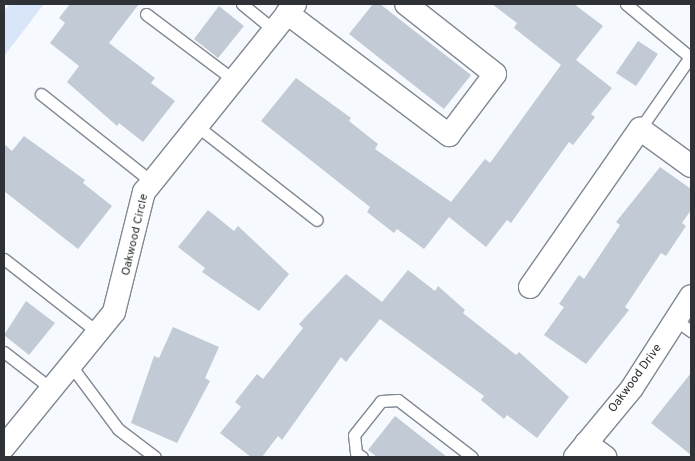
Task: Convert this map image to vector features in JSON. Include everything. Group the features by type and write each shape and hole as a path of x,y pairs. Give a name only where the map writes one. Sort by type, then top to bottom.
{"street":[{"path":"286,16 448,135 494,74 406,4"},
{"name":"Oakwood Circle","path":"4,447 100,334 124,286 144,192 286,16"},
{"path":"530,287 640,129 691,166"},
{"name":"Oakwood Drive","path":"580,450 684,326 691,296"},
{"path":"580,450 605,457"}],"lane":[{"path":"242,4 286,16"},
{"path":"626,4 690,57 640,129"},
{"path":"146,14 234,80"},
{"path":"41,94 152,182"},
{"path":"197,126 316,220"},
{"path":"4,259 100,334"},
{"path":"4,352 53,390"},
{"path":"72,367 118,429 155,457"},
{"path":"362,457 356,453 354,435 381,401 398,400 472,457"}],"shaded area":[{"path":"10,4 44,4 4,56 4,11"}],"building":[{"path":"70,4 139,4 109,43 155,78 151,83 175,101 143,142 119,123 117,126 67,82 79,66 50,43 65,23 59,18"},
{"path":"373,4 380,4 471,75 444,109 349,34"},
{"path":"492,4 574,4 603,26 576,60 612,88 591,114 595,117 573,145 569,142 511,223 507,220 486,247 449,217 424,249 397,229 394,233 367,212 370,207 261,121 296,78 351,118 349,121 378,144 375,149 451,202 485,159 490,163 561,65 514,28 517,23"},
{"path":"219,6 244,26 218,58 194,39"},
{"path":"638,41 658,54 636,86 616,73"},
{"path":"24,136 85,180 83,183 112,206 78,249 4,191 4,144 12,151"},
{"path":"660,167 691,189 691,210 682,223 686,226 666,256 661,253 625,307 629,310 586,364 544,335 564,307 559,304 579,275 584,279 620,225 616,222"},
{"path":"208,210 234,231 238,226 289,274 259,311 202,272 205,268 178,247"},
{"path":"408,270 435,291 438,286 465,310 463,313 516,355 519,352 569,397 537,438 507,415 504,419 481,400 484,396 380,319 346,362 341,357 282,440 278,436 262,457 251,457 220,433 241,407 235,402 257,374 263,379 303,328 299,324 346,274 382,302"},
{"path":"26,301 55,323 29,355 4,335"},
{"path":"173,327 219,347 205,378 210,381 177,443 131,423 154,356 159,358"},
{"path":"691,373 691,455 651,423"},
{"path":"395,416 447,457 377,457 368,450"}]}
